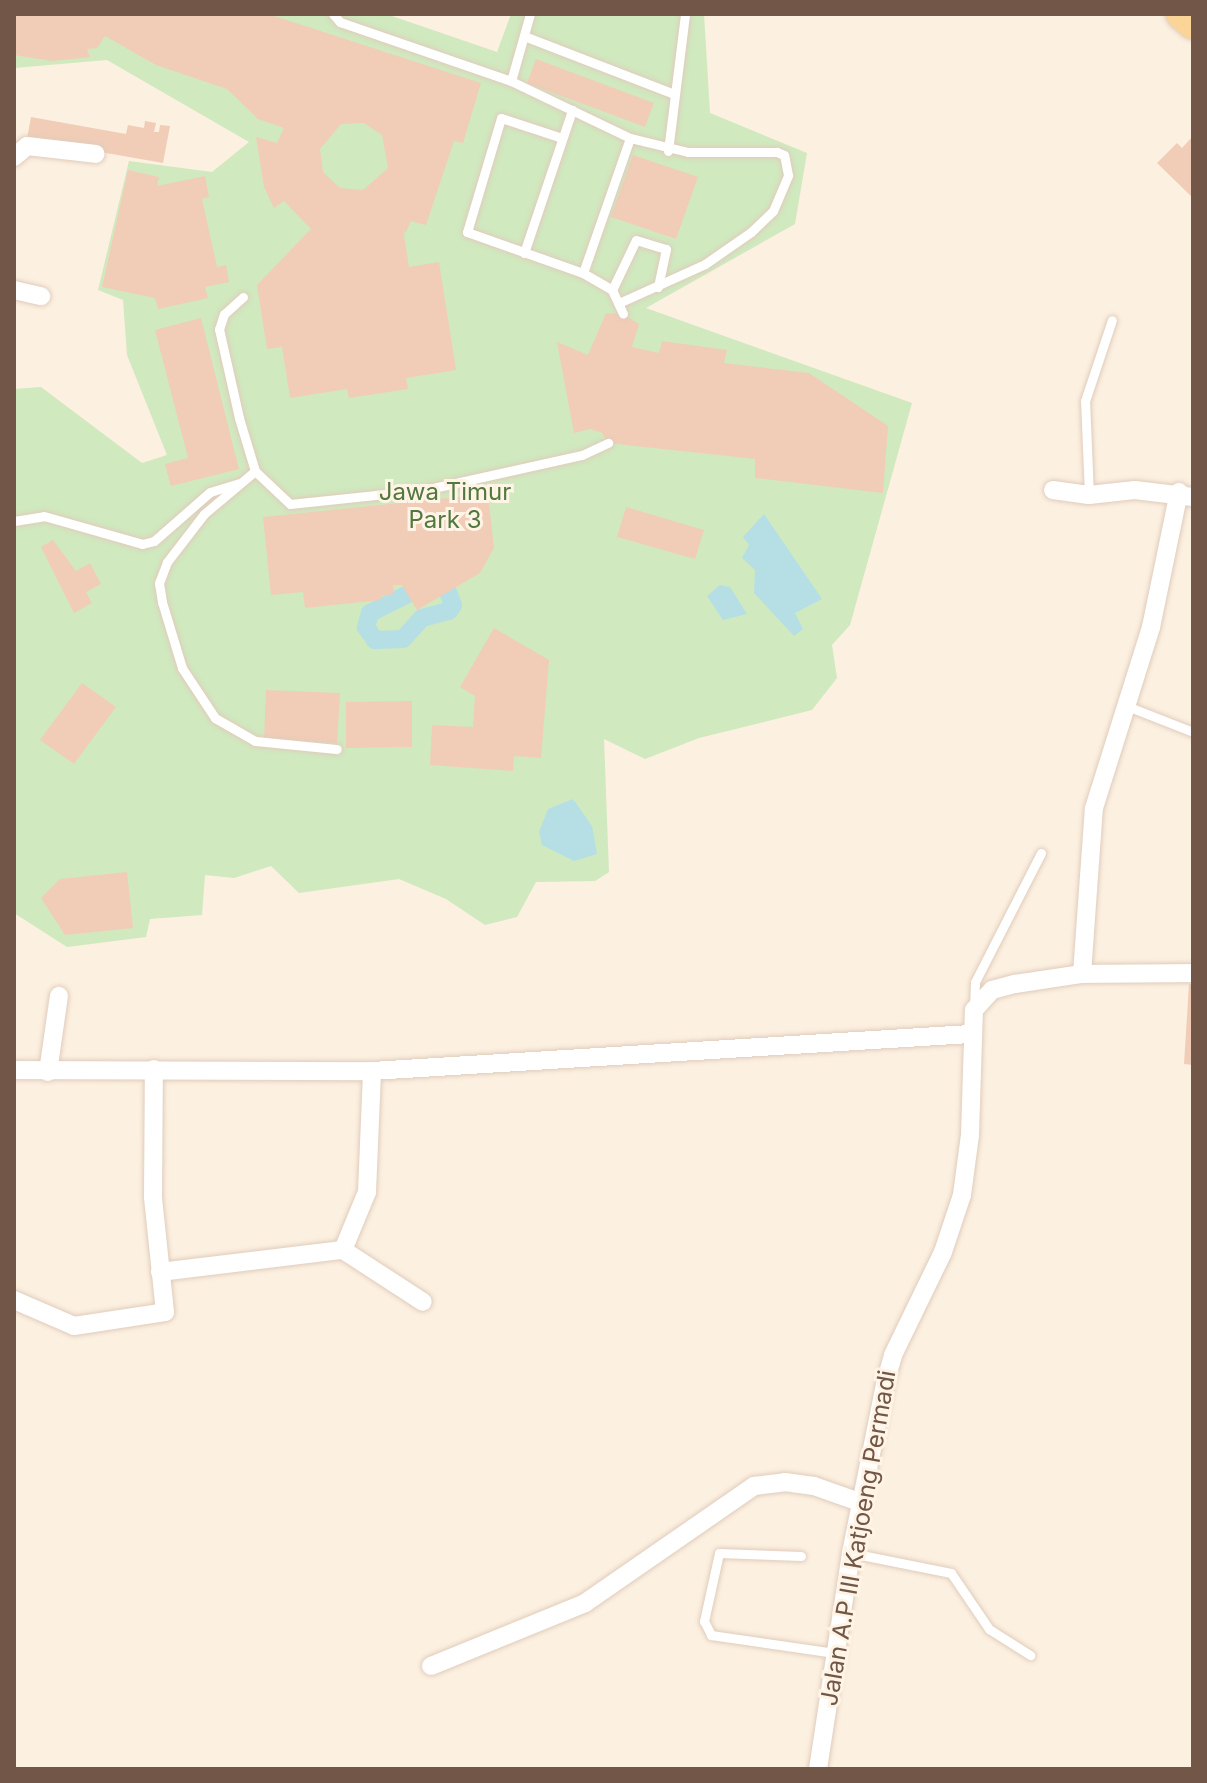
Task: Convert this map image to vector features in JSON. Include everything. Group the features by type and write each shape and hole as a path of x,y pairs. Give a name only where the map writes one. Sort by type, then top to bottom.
{"main road":[{"path":"1181,14 1193,24"}],"street":[{"path":"14,157 27,146 96,154"},
{"path":"14,290 41,296"},
{"path":"1053,490 1089,495 1186,495 1127,706 1094,808 1082,974"},
{"path":"974,1010 992,990 1082,974 1193,973"},
{"path":"48,1072 59,996"},
{"name":"Jalan A.P III Katjoeng Permadi","path":"818,1769 851,1553 893,1355 943,1252 962,1195 970,1135 970,1034 974,1010"},
{"path":"14,1070 372,1071 970,1034"},
{"path":"14,1300 74,1326 156,1316 166,1309 153,1197 154,1069"},
{"path":"343,1250 367,1192 372,1071"},
{"path":"160,1272 343,1250 423,1302"},
{"path":"431,1666 585,1603 754,1486 814,1486 862,1503"}],"lane":[{"path":"333,14 340,22 511,81 630,138 668,151 777,152 784,155 788,175 773,211 751,232 705,264 621,302"},
{"path":"511,81 530,14"},
{"path":"668,151 685,14"},
{"path":"524,36 674,94"},
{"path":"524,253 572,110"},
{"path":"562,138 506,117 498,122 467,232 583,273 612,290 621,302 623,314"},
{"path":"583,273 630,138"},
{"path":"612,290 636,240 666,249 658,287"},
{"path":"243,297 224,314 219,329 255,471 290,504 300,506 424,490 582,455 608,443"},
{"path":"1089,495 1085,401 1112,320"},
{"path":"255,471 182,540 159,583 182,668 215,718 232,732 255,741 337,749"},
{"path":"14,521 44,516 142,544 154,541 210,492 239,483"},
{"path":"1127,706 1193,732"},
{"path":"974,1010 975,982 1041,853"},
{"path":"801,1556 719,1553 704,1621 711,1635 835,1653"},
{"path":"851,1553 951,1573 989,1629 1030,1655"}],"green space":[{"name":"Jawa Timur Park 3","path":"14,14 386,14 497,52 511,14 704,14 710,113 807,153 795,224 646,308 912,403 850,625 832,645 837,678 812,710 699,738 645,759 604,739 609,872 595,881 536,882 517,917 485,925 446,899 399,879 299,893 271,866 234,878 205,875 202,915 150,919 146,937 67,947 14,913 14,389 41,387 142,463 167,455 127,355 123,300 98,290 129,161 212,172 249,142 107,60 14,68"}],"water":[{"path":"764,514 822,599 795,613 803,629 794,636 754,593 755,570 742,558 749,545 743,537"},
{"path":"720,585 730,587 747,614 723,620 707,596"},
{"path":"573,799 592,826 597,854 574,861 542,845 539,832 548,809"}],"building":[{"path":"14,14 268,14 481,83 463,143 454,141 426,225 411,221 405,234 403,229 409,267 439,262 456,370 406,378 408,389 349,398 347,389 290,398 282,347 267,349 257,285 311,229 284,201 274,208 264,187 256,137 277,143 284,128 258,119 227,89 156,65 105,36 97,48 87,49 90,57 52,61 14,55","holes":["364,123 382,135 388,168 363,190 340,188 323,172 320,149 341,124"]},
{"path":"536,59 654,103 645,127 527,83"},
{"path":"31,117 126,134 128,125 144,128 145,121 156,123 154,132 159,132 160,125 170,126 163,163 27,139"},
{"path":"1193,136 1193,198 1157,163 1177,143 1182,148"},
{"path":"633,155 698,177 676,239 611,217"},
{"path":"128,170 159,177 157,186 205,176 209,197 202,199 217,267 226,265 229,282 205,287 208,298 158,309 155,298 102,287"},
{"path":"606,313 623,314 639,324 632,347 659,353 662,341 727,350 724,363 809,373 888,426 883,493 755,478 755,459 608,443 602,433 590,429 574,433 557,342 588,355"},
{"path":"201,318 239,469 171,486 165,464 188,458 155,330"},
{"path":"488,494 494,548 480,573 417,610 402,585 393,585 394,594 381,596 381,600 305,608 303,592 271,595 263,517"},
{"path":"626,507 704,530 695,559 617,537"},
{"path":"53,540 76,571 90,563 101,584 86,592 92,603 74,613 41,547"},
{"path":"494,628 549,660 541,758 514,756 513,771 430,765 432,725 473,727 475,696 460,687"},
{"path":"82,683 116,707 74,764 40,740"},
{"path":"266,690 340,693 337,743 264,739"},
{"path":"412,701 412,747 346,748 346,702"},
{"path":"127,872 133,928 65,935 41,898 60,879"},
{"path":"1189,984 1193,984 1193,1065 1184,1064"}],"waterway":[{"path":"408,594 370,613 366,627 375,640 403,639 422,618 449,611 453,605 448,592"}]}
